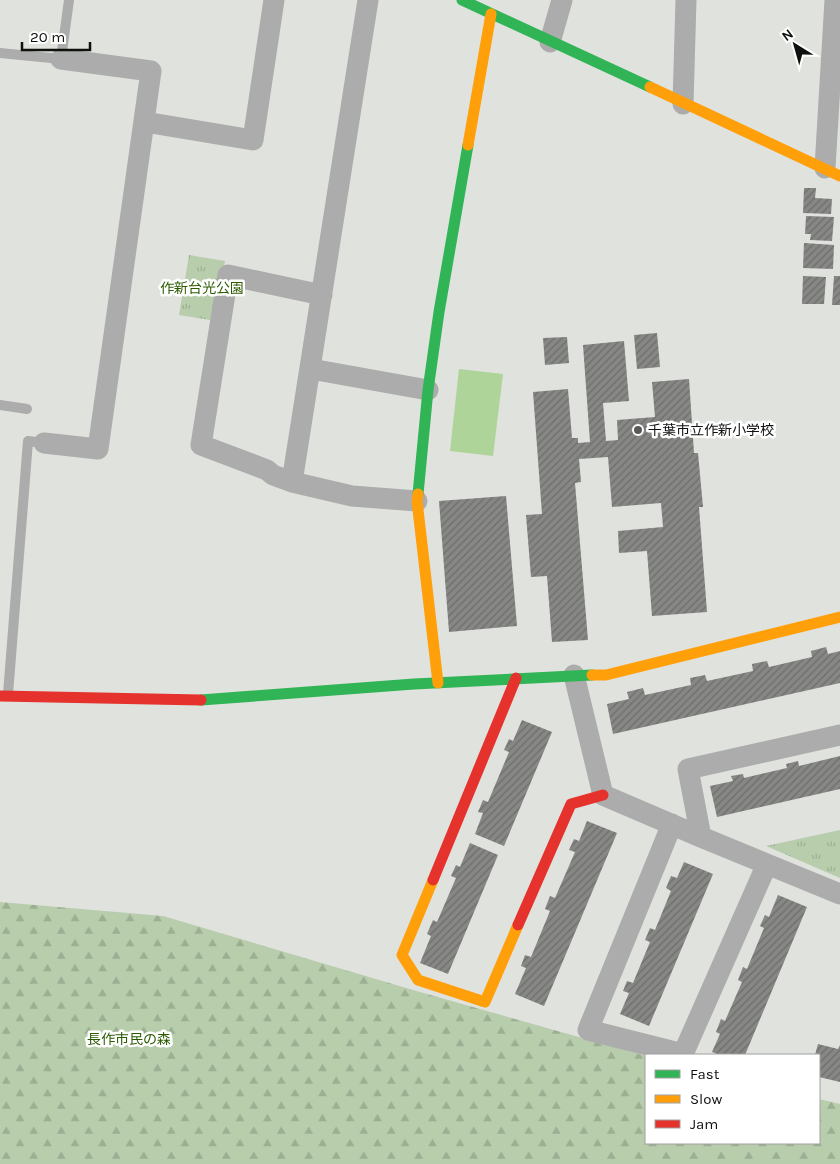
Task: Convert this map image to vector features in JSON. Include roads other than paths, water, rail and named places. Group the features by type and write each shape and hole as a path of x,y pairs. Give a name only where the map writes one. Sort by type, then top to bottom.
{"street":[{"path":"145,122 252,140 274,0"},
{"path":"292,482 368,0"},
{"path":"462,0 832,172 835,0"},
{"path":"550,42 562,0"},
{"path":"683,104 686,0"},
{"path":"438,683 417,501 428,390 439,312 491,14"},
{"path":"44,443 98,449 151,71 61,59"},
{"path":"322,296 228,275 201,445 267,470 273,475 292,482 352,496 417,501"},
{"path":"311,369 428,390"},
{"path":"4,696 209,700 516,678 606,675 840,617"},
{"path":"574,675 603,795"},
{"path":"516,678 402,955 418,980 485,1002 571,804 603,795 840,894"},
{"path":"702,837 688,769 840,735"},
{"path":"672,824 588,1030 683,1054 767,864"}],"lane":[{"path":"0,53 61,59 69,0"},
{"path":"0,405 27,409"},
{"path":"4,696 28,442 44,443"}],"place":[{"name":"千葉市立作新小学校","path":"638,430"}],"park label":[{"name":"作新台光公園","path":"202,288"},
{"name":"長作市民の森","path":"129,1039"}]}
